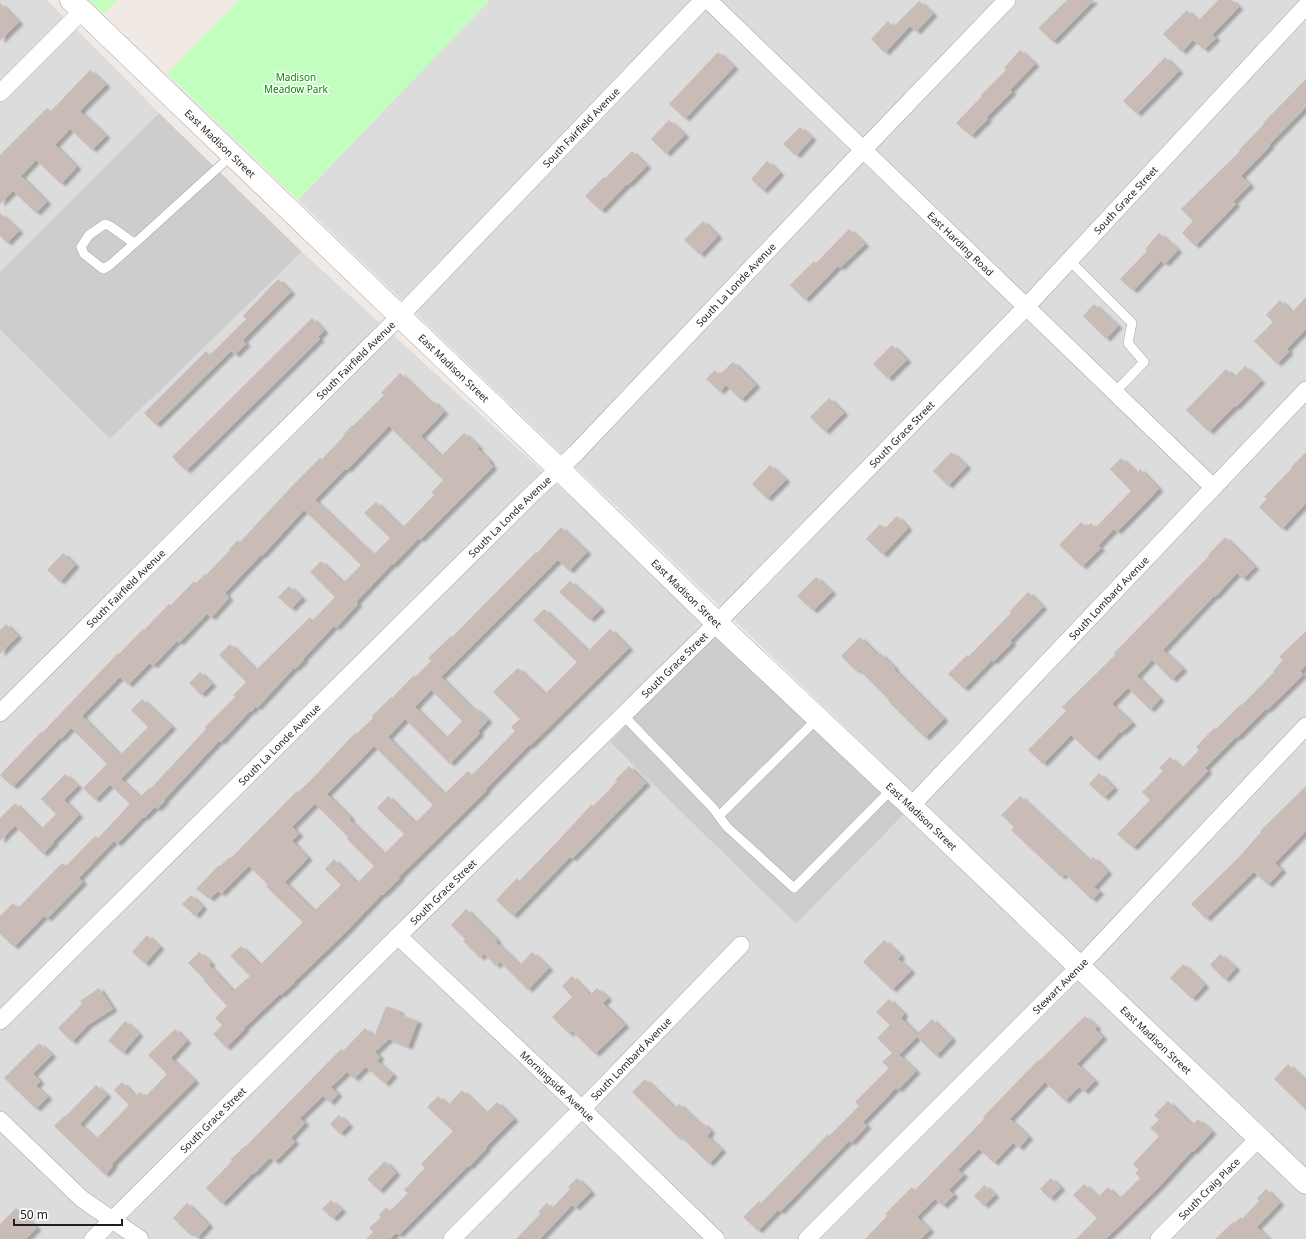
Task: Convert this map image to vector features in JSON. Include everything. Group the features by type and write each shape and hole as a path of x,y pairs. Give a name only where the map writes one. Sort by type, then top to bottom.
{"street":[{"name":"South Fairfield Avenue","path":"0,713 400,316 703,0"},
{"name":"East Harding Road","path":"708,0 1213,487"},
{"name":"South La Londe Avenue","path":"0,1021 558,468 576,452 1007,0"},
{"name":"East Madison Street","path":"77,5 717,623 912,806 1306,1183"},
{"path":"0,93 77,5"},
{"name":"South Grace Street","path":"94,1239 398,936 717,623 1026,307 1306,6"},
{"name":"South Lombard Avenue","path":"912,806 1306,390"},
{"name":"Stewart Avenue","path":"807,1239 1079,967 1306,726"},
{"name":"Morningside Avenue","path":"398,936 582,1109 716,1239"},
{"name":"South Lombard Avenue","path":"452,1239 582,1109 741,945"},
{"path":"0,1120 82,1199 140,1239"},
{"name":"South Craig Place","path":"1159,1239 1259,1138"}],"lane":[{"path":"134,243 105,224 89,235 81,247 84,254 103,269 134,243 232,155"},
{"path":"1069,260 1132,323 1128,343 1144,362 1115,392"},
{"path":"623,715 713,808 726,828 794,888 893,788"},
{"path":"719,816 818,718"}],"shaded area":[{"path":"0,0 47,0 159,113 0,272"},
{"path":"490,0 1306,0 1306,1171 298,200"},
{"path":"159,113 302,252 110,439 0,330 0,272"},
{"path":"302,252 717,630 611,742 796,924 907,811 1306,1194 1306,1239 0,1239 0,330 110,439"},
{"path":"717,630 907,811 796,924 610,742"}],"green space":[{"path":"89,0 117,0 104,14"},
{"name":"Madison Meadow Park","path":"239,0 490,0 298,200 167,74"}],"building":[{"path":"1067,0 1094,0 1053,42 1038,28"},
{"path":"1218,0 1232,0 1239,7 1212,35 1216,38 1204,50 1193,40 1182,52 1163,34 1187,10 1198,21"},
{"path":"919,1 933,14 916,32 910,26 885,53 871,39 888,21 893,27"},
{"path":"0,3 19,22 0,41"},
{"path":"1020,50 1035,64 1010,90 1012,92 986,118 988,119 971,136 956,123 1006,70 1004,68"},
{"path":"718,52 734,67 685,119 669,104"},
{"path":"1165,57 1179,71 1137,114 1123,101"},
{"path":"90,70 106,85 80,111 106,136 92,150 70,129 55,145 77,167 61,184 36,160 21,176 47,202 36,213 13,191 0,204 0,155 47,108 51,111"},
{"path":"1306,79 1306,107 1241,176 1250,185 1233,202 1236,204 1195,246 1182,233 1193,221 1181,209 1240,151 1239,150 1264,124 1263,123"},
{"path":"669,120 685,135 666,154 651,139"},
{"path":"800,127 812,138 796,156 783,144"},
{"path":"632,151 647,166 601,211 585,196"},
{"path":"767,161 780,173 763,191 751,179"},
{"path":"0,213 19,231 7,243 0,236"},
{"path":"703,221 718,236 700,255 684,240"},
{"path":"849,229 865,244 840,268 838,266 805,300 790,285 814,261 816,263"},
{"path":"1159,233 1178,250 1165,264 1161,261 1133,291 1120,279 1147,251 1145,249"},
{"path":"278,279 291,292 243,340 246,344 235,355 231,351 156,425 144,413 206,351 210,355 246,319 243,316"},
{"path":"1306,297 1306,329 1287,349 1289,352 1277,364 1254,341 1273,322 1266,315 1280,300 1292,312"},
{"path":"1094,304 1118,326 1106,339 1083,316"},
{"path":"312,318 324,331 318,337 320,339 186,471 172,457"},
{"path":"892,345 907,360 888,379 873,364"},
{"path":"733,362 756,385 741,400 726,385 720,392 706,379 715,370 719,375"},
{"path":"1245,366 1261,381 1209,432 1186,410 1226,369 1234,377"},
{"path":"400,373 431,403 433,401 444,412 421,436 441,456 464,433 479,447 477,448 490,461 489,462 493,467 420,540 419,538 393,565 392,564 356,602 358,604 336,628 334,626 303,659 304,660 295,669 294,668 257,708 256,706 251,712 250,711 221,742 219,741 157,809 155,807 144,818 143,817 117,844 114,841 79,878 83,882 47,919 44,916 14,947 0,934 0,916 13,903 18,908 62,863 66,866 95,836 98,838 130,804 110,785 95,800 83,788 107,764 71,728 13,787 0,775 118,653 119,654 143,629 144,630 169,604 171,605 194,581 196,583 205,574 206,575 238,540 240,542 292,486 320,458 322,459 344,436 343,435 352,425 353,426 384,395 381,393","holes":["389,426 443,480 431,493 434,495 402,528 376,502 364,513 390,538 373,555 315,500 345,469 347,470","304,510 361,565 343,583 321,561 310,572 335,597 313,620 310,617 256,670 230,644 219,655 246,682 233,695 235,697 205,727 206,729 151,788 150,787 140,797 121,779 172,727 142,699 131,710 148,727 120,755 82,716 120,677 128,685 150,663 153,666 177,641 179,643 207,614 211,618 229,598 225,593 261,555 262,556"]},
{"path":"829,398 844,413 825,432 810,417"},
{"path":"951,452 967,466 948,486 933,471"},
{"path":"1306,452 1306,503 1282,529 1259,507 1267,499 1264,497"},
{"path":"1121,458 1137,473 1140,469 1159,489 1117,532 1114,529 1098,546 1101,548 1082,567 1059,545 1081,522 1087,527 1091,523 1095,528 1131,491 1110,469"},
{"path":"770,465 786,480 767,499 752,484"},
{"path":"897,516 908,528 883,555 866,539 880,524 885,528"},
{"path":"561,527 587,552 569,571 558,560 441,677 473,709 475,708 488,720 478,731 480,733 450,764 405,719 388,737 444,794 468,771 472,775 515,731 511,727 520,719 493,692 504,681 518,668 545,694 577,662 533,620 544,609 588,651 610,629 629,648 530,746 529,745 486,789 487,790 399,877 400,878 383,895 382,894 347,931 295,982 244,1028 245,1029 226,1048 213,1034 222,1025 215,1018 227,1006 188,963 199,952 211,963 209,965 233,991 250,976 230,956 241,946 260,965 303,922 266,886 268,885 249,866 221,894 218,891 210,899 196,889 219,865 220,866 230,857 231,858 297,791 298,792 308,783 355,733 356,734 373,718 372,716 391,697 392,698 414,675 415,677 431,661 428,658 451,636 452,637 536,552 537,553","holes":["431,690 462,721 446,738 415,707","374,746 433,805 415,823 388,796 377,808 404,834 384,854 349,819 351,818 327,794","315,804 374,866 357,883 334,859 325,869 341,885 314,911 285,882 308,858 292,841 299,834 292,827"]},
{"path":"1225,537 1255,567 1243,579 1237,573 1163,650 1183,669 1172,680 1152,660 1137,676 1160,699 1150,710 1128,688 1112,704 1132,723 1121,733 1120,732 1095,758 1071,735 1043,764 1028,750 1066,711 1062,707 1115,655 1114,653 1209,556 1208,555"},
{"path":"63,553 75,565 60,582 47,570"},
{"path":"816,577 832,592 813,611 797,596"},
{"path":"570,581 601,609 590,620 559,592"},
{"path":"289,586 302,598 291,609 278,597"},
{"path":"1028,592 1043,607 1010,641 1012,643 993,662 992,660 964,689 948,674 967,655 969,656 1011,613 1009,612"},
{"path":"6,624 18,636 0,654 0,630"},
{"path":"1306,631 1306,665 1300,671 1303,675 1205,768 1208,771 1133,848 1117,834 1150,800 1142,792 1163,771 1159,768 1170,757 1182,768 1199,750 1196,747 1214,728 1216,729 1241,704 1242,705 1274,672 1273,671 1283,660 1279,657"},
{"path":"860,637 878,655 880,653 944,719 925,738 858,669 856,671 841,656"},
{"path":"200,672 212,684 201,695 189,683"},
{"path":"629,766 646,783 572,859 570,857 513,916 496,900 517,878 519,881 592,804 593,806 609,790 617,781 615,780"},
{"path":"1099,773 1114,788 1104,798 1089,784"},
{"path":"65,774 78,786 64,800 79,815 53,842 54,843 43,854 15,826 0,841 0,818 15,803 41,829 56,814 41,799"},
{"path":"1306,786 1306,831 1275,863 1282,870 1268,885 1254,872 1206,919 1191,904 1239,857 1261,832 1260,831"},
{"path":"1020,796 1090,861 1093,857 1108,872 1094,887 1100,892 1092,900 1065,874 1061,877 1011,830 1014,827 1001,815"},
{"path":"191,895 203,907 195,916 182,904"},
{"path":"466,909 497,940 496,942 520,965 532,952 549,968 528,990 500,962 496,966 484,954 480,958 463,941 465,939 451,925"},
{"path":"147,935 160,947 145,964 132,952"},
{"path":"884,940 901,956 898,959 911,971 892,990 863,962"},
{"path":"1220,954 1236,968 1225,980 1210,965"},
{"path":"1183,964 1205,985 1192,999 1170,978"},
{"path":"572,976 590,995 597,988 608,998 603,1003 625,1025 595,1054 572,1031 569,1034 552,1017 572,997 562,986"},
{"path":"99,988 113,1009 88,1025 72,1042 58,1028 82,1004 80,1001"},
{"path":"889,999 904,1014 901,1018 917,1034 932,1019 952,1039 936,1056 917,1037 899,1055 916,1071 898,1090 896,1088 863,1122 867,1126 851,1143 849,1141 780,1212 778,1210 758,1231 743,1217 759,1201 761,1203 828,1134 829,1136 859,1106 855,1102 889,1068 882,1062 892,1053 877,1038 890,1025 876,1012"},
{"path":"386,1006 400,1011 399,1014 418,1021 408,1047 389,1039 375,1052 380,1057 377,1061 393,1075 385,1084 366,1067 354,1079 347,1072 331,1087 338,1094 330,1103 323,1096 300,1118 305,1123 291,1138 295,1142 275,1162 270,1158 222,1204 206,1188 232,1161 230,1160 246,1146 341,1049 343,1051 365,1028 374,1037"},
{"path":"1085,1016 1097,1027 1095,1029 1103,1037 1077,1064 1095,1081 1084,1092 1079,1087 1065,1101 1045,1082 1010,1119 1029,1137 1019,1148 1013,1143 994,1163 979,1149 958,1170 964,1175 949,1190 954,1195 943,1206 935,1199 917,1217 930,1230 921,1239 865,1239 887,1216 885,1214 912,1187 915,1190 984,1119 983,1117 1038,1060 1039,1061"},
{"path":"125,1021 139,1034 123,1053 108,1041"},
{"path":"175,1029 187,1041 171,1058 195,1081 112,1164 113,1166 105,1175 54,1126 65,1115 66,1116 96,1085 107,1095 80,1124 96,1139 129,1105 114,1090 122,1082 135,1096 140,1092 145,1097 167,1074 148,1055"},
{"path":"39,1043 52,1055 33,1074 40,1081 36,1086 48,1097 36,1109 4,1078"},
{"path":"1288,1064 1306,1081 1306,1110 1274,1079"},
{"path":"645,1079 675,1108 679,1104 701,1125 703,1123 711,1131 707,1136 722,1150 709,1164 680,1136 679,1138 632,1092"},
{"path":"462,1090 486,1113 497,1102 514,1119 486,1147 487,1148 469,1167 468,1166 399,1235 396,1233 390,1239 366,1239 373,1232 369,1228 381,1217 379,1215 386,1207 390,1211 408,1193 404,1190 425,1168 421,1164 453,1131 427,1107 438,1096 448,1105"},
{"path":"1168,1101 1192,1125 1198,1119 1212,1132 1106,1239 1076,1239 1097,1218 1073,1195 1084,1184 1098,1197 1108,1187 1119,1199 1140,1178 1135,1173 1139,1170 1133,1164 1159,1136 1150,1128 1159,1120 1154,1115"},
{"path":"339,1115 349,1125 340,1134 330,1124"},
{"path":"385,1161 396,1173 379,1191 367,1179"},
{"path":"577,1178 591,1192 575,1208 572,1205 540,1239 516,1239 540,1214 538,1212 547,1203 552,1208 570,1189 568,1187"},
{"path":"1051,1178 1061,1188 1050,1199 1040,1189"},
{"path":"984,1185 995,1195 984,1206 974,1196"},
{"path":"1266,1189 1280,1203 1257,1227 1269,1239 1215,1239 1233,1222 1234,1223 1241,1217 1242,1219 1259,1201 1257,1198"},
{"path":"331,1200 342,1210 333,1219 322,1209"},
{"path":"187,1203 209,1225 197,1238 191,1232 189,1234 173,1218"},
{"path":"16,1208 37,1228 26,1239 0,1239 0,1224"}]}
